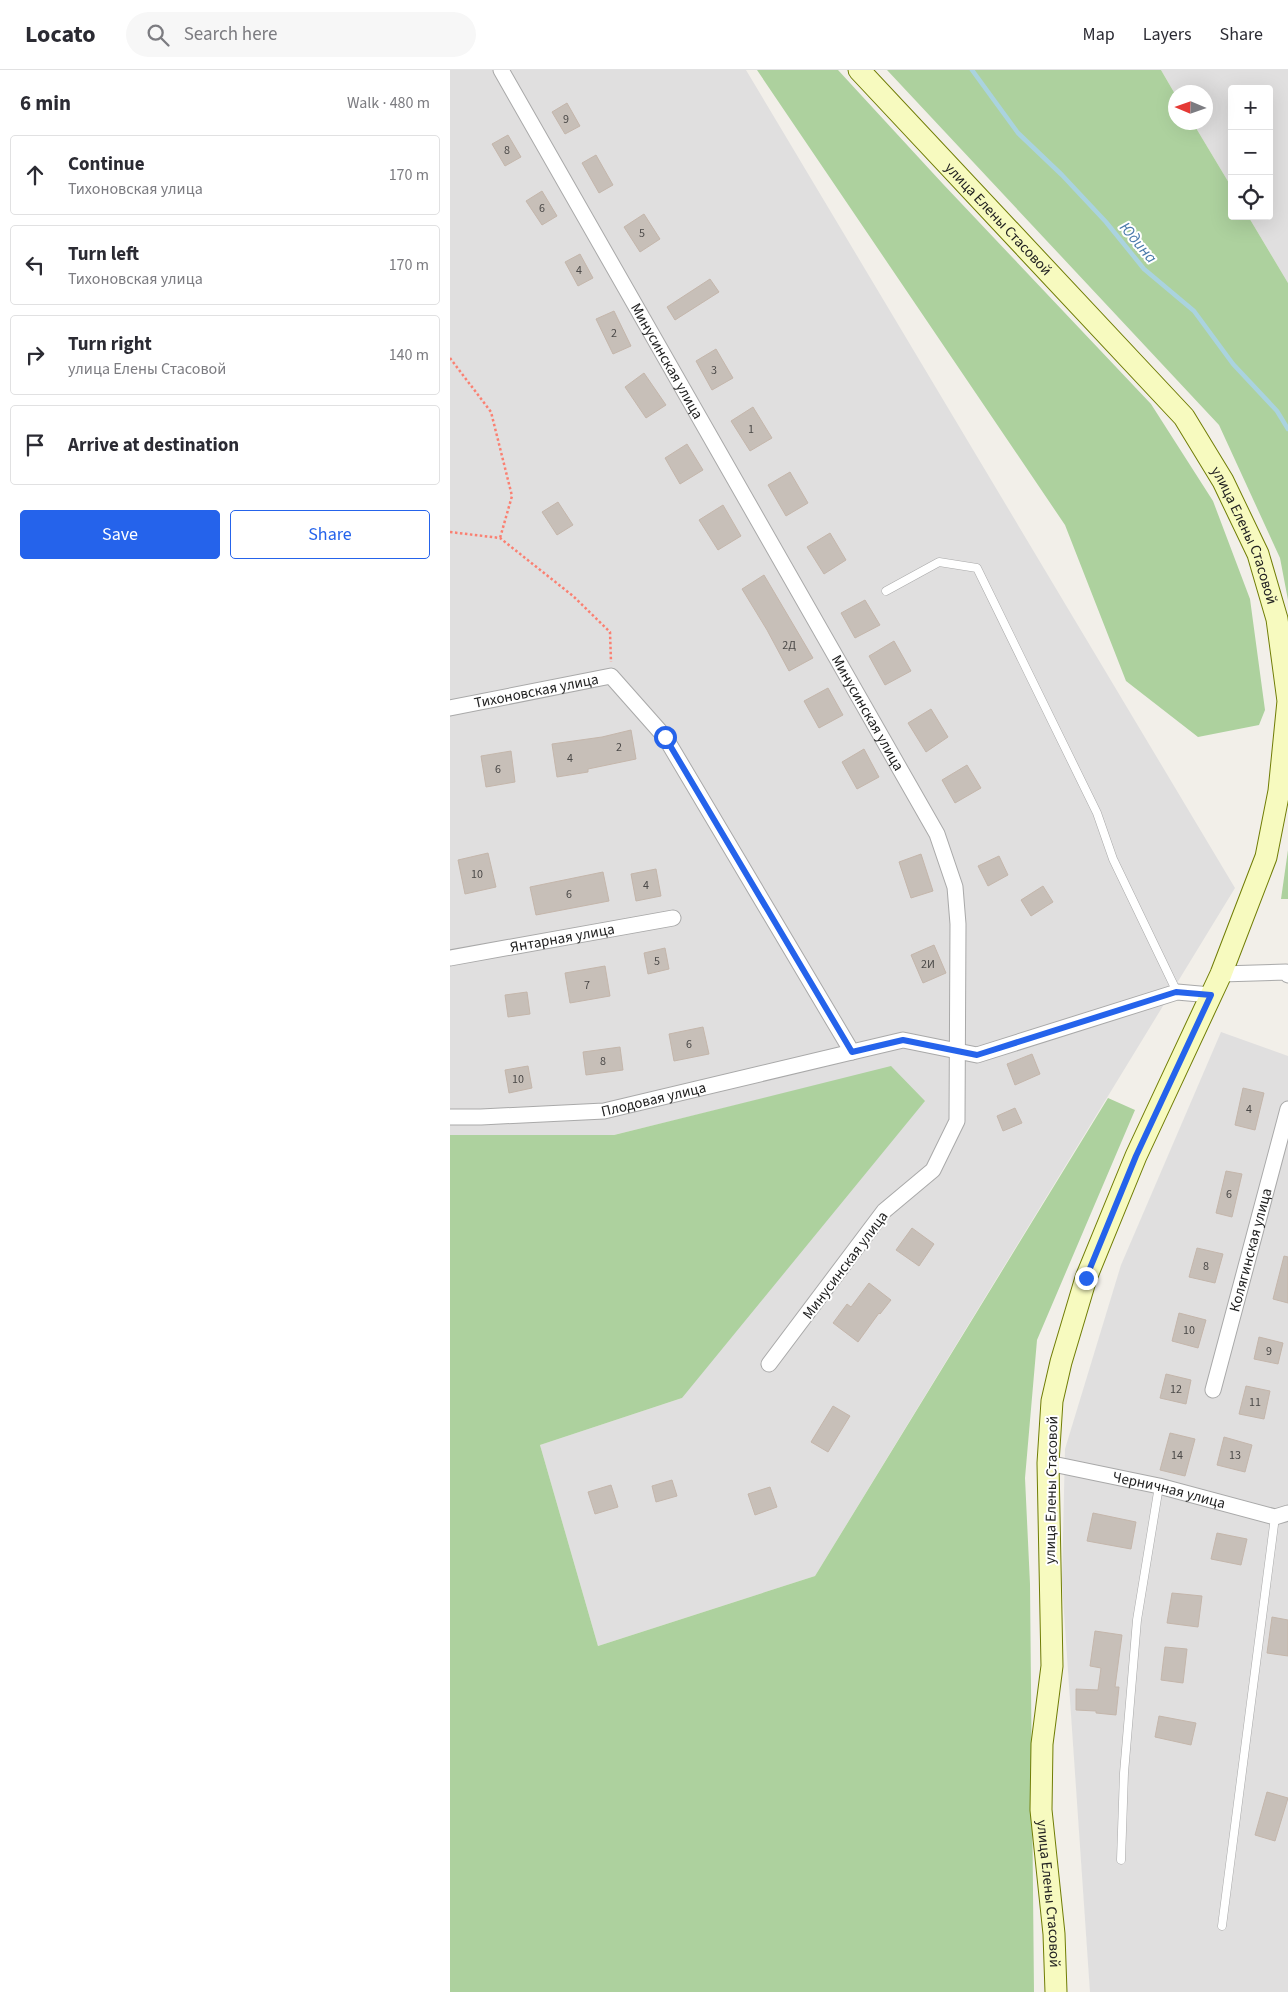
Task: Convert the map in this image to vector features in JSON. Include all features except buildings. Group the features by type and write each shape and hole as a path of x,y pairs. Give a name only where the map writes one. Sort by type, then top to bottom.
{"main road":[{"name":"улица Елены Стасовой","path":"859,70 1184,417 1223,481 1258,554 1277,619 1288,701 1279,791 1266,857 1222,974 1136,1156 1086,1278 1061,1362 1052,1401 1048,1463 1052,1666 1042,1744 1041,1810 1054,1934 1056,1992"}],"street":[{"name":"Минусинская улица","path":"501,70 937,834 955,887 958,924 958,1121 933,1170 884,1211 769,1364"},
{"name":"Тихоновская улица","path":"450,708 612,676 665,737 852,1052"},
{"name":"Янтарная улица","path":"450,958 673,918"},
{"path":"1222,974 1286,972 1288,975"},
{"path":"852,1052 903,1040 977,1055 1176,992 1211,995"},
{"name":"Плодовая улица","path":"450,1117 604,1111 852,1052"},
{"name":"Колягинская улица","path":"1213,1390 1288,1109"},
{"name":"Черничная улица","path":"1048,1463 1159,1486 1282,1516"}],"lane":[{"path":"886,592 939,562 976,568 1097,814 1114,859 1176,992"},
{"path":"1121,1860 1124,1773 1137,1620 1159,1486"},
{"path":"1222,1926 1282,1516"}],"path":[{"path":"450,358 491,412 512,496 500,538"},
{"path":"450,532 500,538 573,596 610,632 612,676"}],"shaded area":[{"path":"450,70 746,70 1235,888 815,1576 598,1646 540,1445 682,1398 891,1067 614,1135 450,1135"},
{"path":"1161,70 1288,70 1288,283 1250,220 1273,220 1273,85 1228,85 1228,181 1197,130 1213,130 1213,85 1170,85"},
{"path":"1221,1032 1288,1056 1288,1992 1090,1992 1062,1583 1065,1449 1121,1265"}],"green space":[{"path":"757,70 838,70 1151,404 1213,501 1250,599 1265,710 1259,725 1198,737 1126,681 1065,525"},
{"path":"887,70 1161,70 1170,85 1168,85 1168,130 1197,130 1228,181 1228,220 1250,220 1288,283 1288,600 1280,558 1219,425"},
{"path":"1288,850 1288,899 1281,899"},
{"path":"891,1066 925,1101 682,1398 540,1445 598,1646 815,1576 1108,1098 1135,1110 1037,1340 1025,1478 1030,1584 1034,1992 450,1992 450,1135 614,1135"}],"waterway":[{"name":"Юдина","path":"972,70 1018,133 1062,175 1106,222 1144,269 1194,311 1233,364 1277,411 1288,429"}],"route":[{"path":"665,737 852,1052 903,1040 977,1055 1176,992 1211,995 1136,1156 1086,1278"}]}
